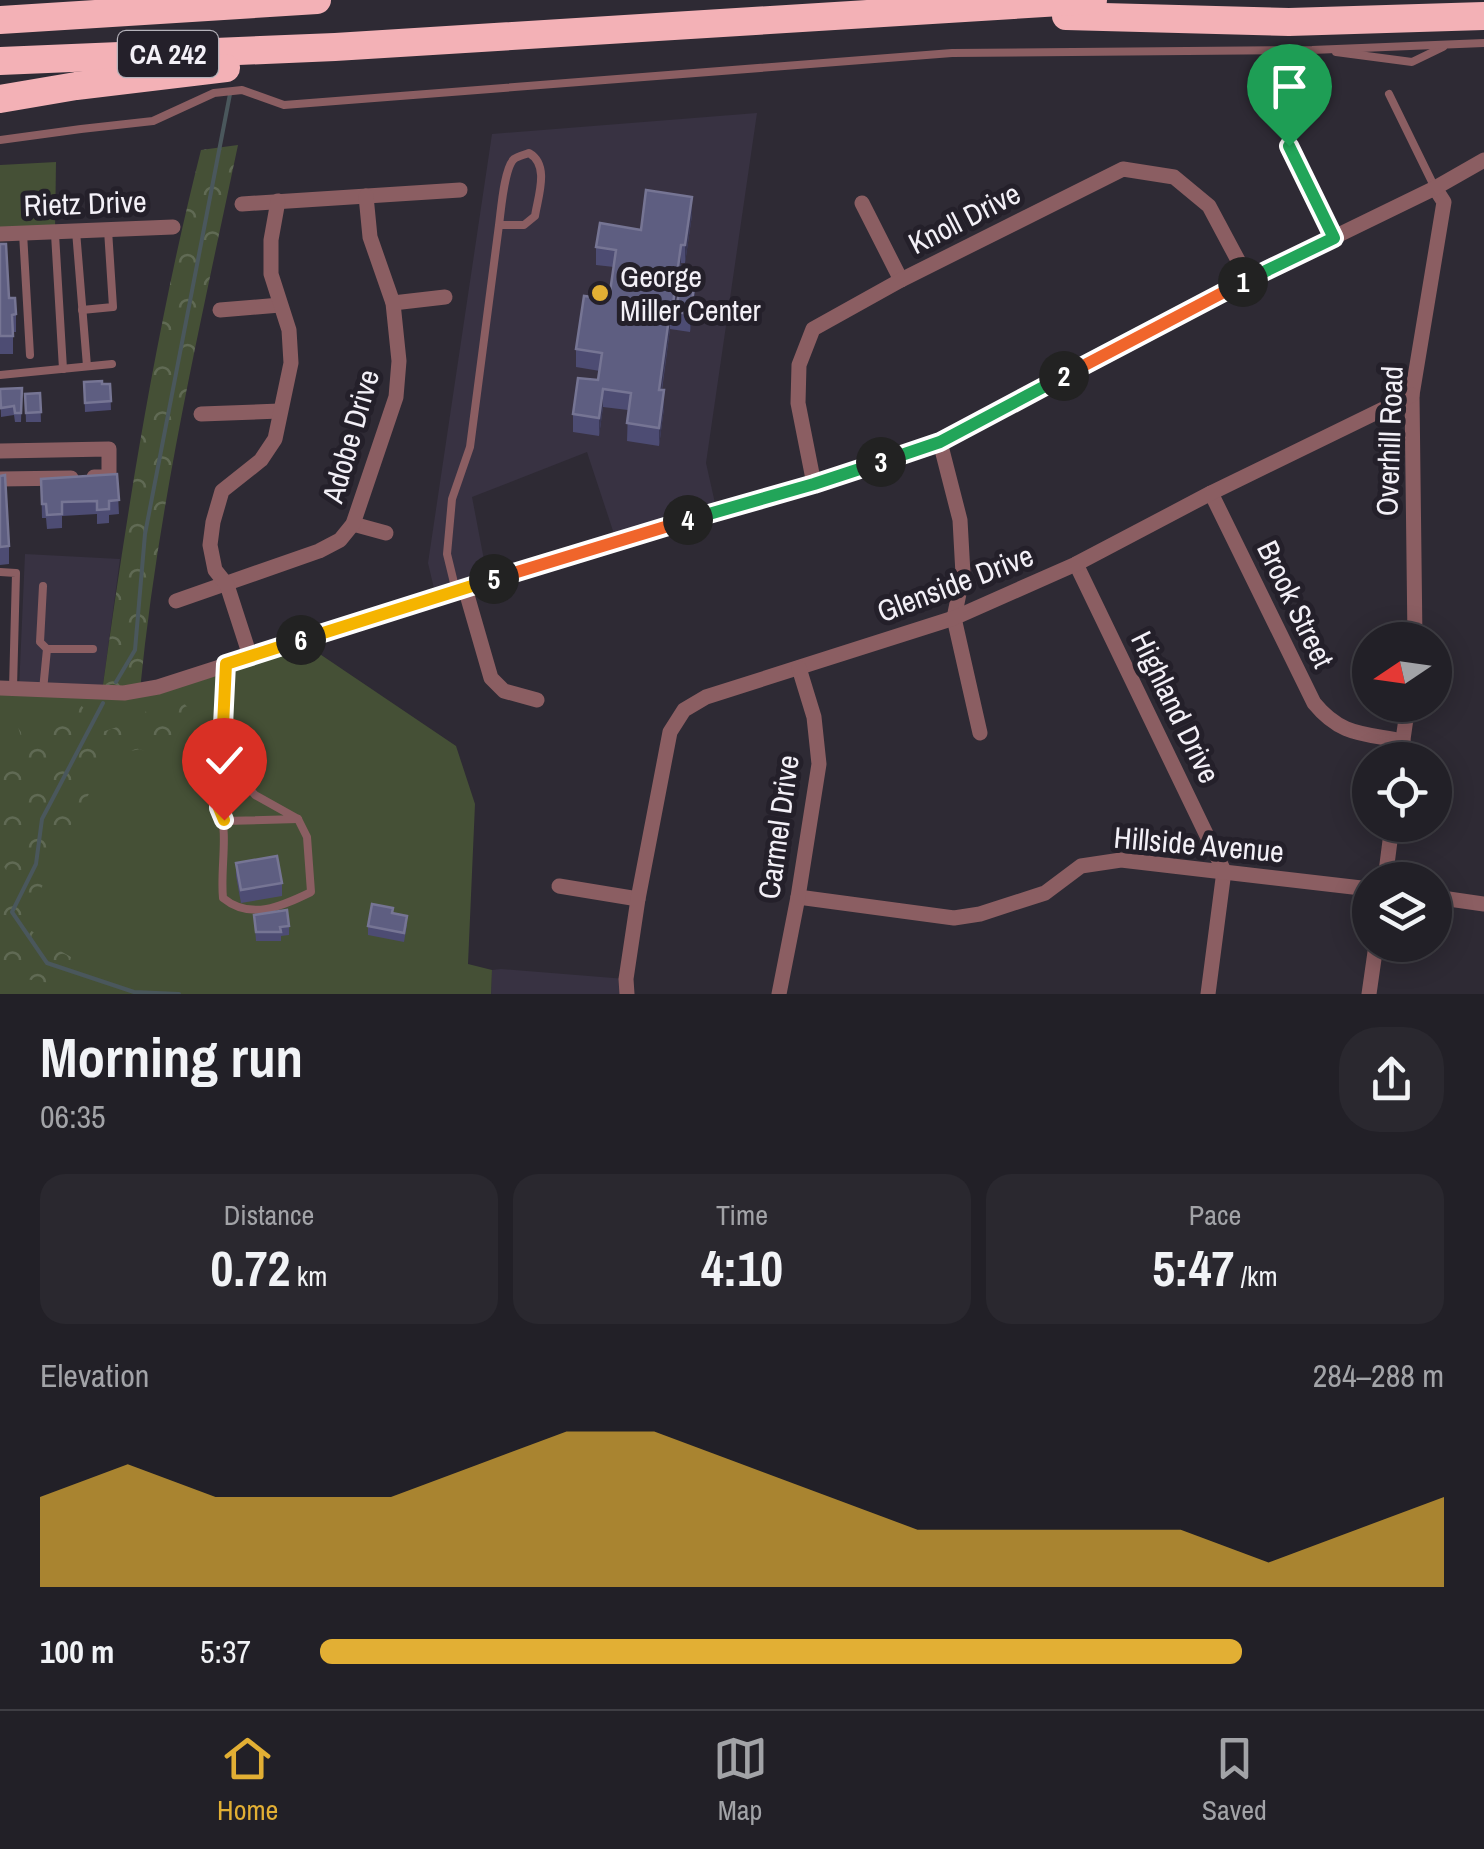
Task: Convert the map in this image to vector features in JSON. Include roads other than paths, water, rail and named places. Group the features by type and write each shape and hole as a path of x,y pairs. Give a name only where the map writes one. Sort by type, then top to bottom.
{"highway":[{"name":"CA 242","path":"0,20 317,0"},
{"name":"CA 242","path":"0,61 336,47 1092,0"},
{"path":"1038,4 1058,16 1236,22 1484,16"},
{"path":"0,99 76,86 291,61 336,47"},
{"path":"0,90 76,86"}],"street":[{"path":"7,688 124,693 158,687 460,589 814,484 940,442 1484,160"},
{"name":"Knoll Drive","path":"814,484 798,404 799,365 813,329 901,280 1123,169 1174,177 1210,206 1248,280"},
{"name":"Overhill Road","path":"1416,622 1412,395 1444,202 1435,188"},
{"path":"242,204 460,190"},
{"name":"Adobe Drive","path":"176,601 318,551 340,540 353,524 396,397 399,361 393,303 370,237 366,196"},
{"path":"250,656 226,585 215,570 210,545 222,490 261,460 275,439 291,363 288,330 271,274 271,240 278,202"},
{"path":"862,203 901,280"},
{"name":"Rietz Drive","path":"0,234 172,227"},
{"path":"393,303 445,297"},
{"path":"220,310 280,305"},
{"name":"Glenside Drive","path":"627,994 638,899 670,732 684,710 706,697 954,618 1076,564 1412,395"},
{"path":"202,414 280,411"},
{"path":"940,442 960,520 963,574 954,618 980,733"},
{"path":"0,451 109,449 109,477 0,479"},
{"name":"Brook Street","path":"1210,494 1314,703 1342,730 1403,741"},
{"name":"Adobe Drive","path":"353,524 386,533"},
{"name":"Highland Drive","path":"1076,564 1224,871"},
{"path":"460,589 491,678 504,691 537,700"},
{"name":"Carmel Drive","path":"779,994 819,764 814,717 799,668"},
{"path":"1403,741 1406,722"},
{"name":"Hillside Avenue","path":"798,897 954,918 980,914 1045,893 1081,866 1121,860 1352,886"},
{"path":"1208,994 1224,871"},
{"path":"559,886 638,899"},
{"path":"1452,899 1484,904"},
{"path":"1369,994 1374,962"}],"lane":[{"path":"0,140 153,121 214,93 242,90 284,106 952,53 1312,50 1484,44"},
{"path":"1312,50 1412,62 1448,45"},
{"path":"1389,94 1435,188"},
{"path":"1289,146 1334,238"},
{"path":"460,589 448,554 452,499 470,447 498,224 509,165 516,157 530,154 538,158 542,168 535,216 524,226 498,224"},
{"path":"82,310 113,307 108,230"},
{"path":"76,231 87,366"},
{"path":"23,232 30,356"},
{"path":"55,232 64,369"},
{"path":"0,374 112,364"},
{"path":"0,572 16,572 7,688"},
{"path":"42,690 46,649 40,642 43,586"},
{"path":"46,649 93,649"},
{"path":"222,748 254,795 298,819 307,837 311,892 281,907 236,908 223,898 224,820 219,808 226,664"},
{"path":"224,820 298,819"}],"waterway":[{"path":"116,682 135,650 145,534 230,94"},
{"path":"103,703 42,819 36,864 12,912 47,963 134,992 179,994"}],"place":[{"name":"George Miller Center","path":"600,293"}]}
